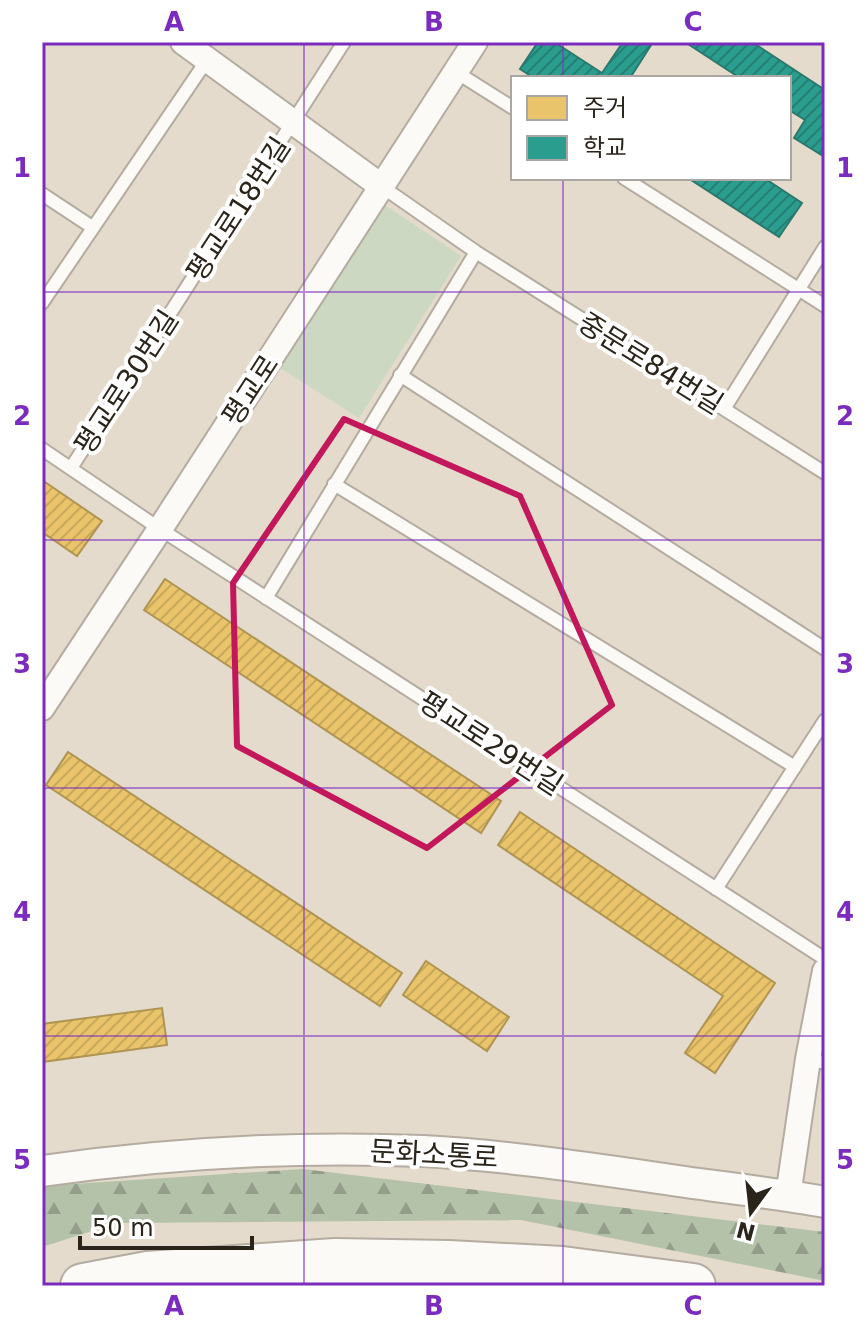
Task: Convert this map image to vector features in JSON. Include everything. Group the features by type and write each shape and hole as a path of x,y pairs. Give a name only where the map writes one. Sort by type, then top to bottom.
{"highway":[{"path":"83,1286 147,1274 335,1261 562,1269 693,1286"}],"street":[{"name":"평교로18번길","path":"183,42 381,186"},
{"name":"평교로","path":"42,708 475,42"},
{"path":"788,1196 817,1061 825,971"},
{"name":"문화소통로","path":"42,1171 117,1160 185,1155 315,1149 424,1151 554,1163 825,1202"}],"lane":[{"name":"평교로18번길","path":"182,296 344,42"},
{"path":"42,303 207,60"},
{"path":"456,72 511,107"},
{"path":"627,180 825,306"},
{"name":"중문로84번길","path":"381,186 476,252 825,473"},
{"path":"42,194 92,227"},
{"path":"724,409 825,247"},
{"path":"266,598 476,252"},
{"name":"평교로30번길","path":"71,468 182,296"},
{"path":"400,375 825,649"},
{"name":"평교로30번길","path":"42,449 160,529"},
{"path":"334,484 795,767"},
{"name":"평교로29번길","path":"160,529 825,959"},
{"path":"716,889 825,720"}],"highlighted area":[{"path":"344,419 520,496 612,705 427,848 237,746 233,583"}],"green space":[{"path":"382,203 461,256 359,418 277,366"},
{"path":"303,1169 825,1232 825,1281 521,1220 117,1223 42,1247 42,1186"}],"building: 주거":[{"path":"42,480 102,521 77,556 42,532"},
{"path":"165,579 501,801 481,833 144,610"},
{"path":"68,752 402,973 380,1006 46,785"},
{"path":"520,812 775,983 715,1073 685,1053 723,996 498,845"},
{"path":"426,961 509,1017 487,1051 403,995"},
{"path":"162,1008 167,1045 42,1062 42,1024"}],"building: 학교":[{"path":"538,42 554,42 602,73 623,42 653,42 631,76 531,76 520,69"},
{"path":"685,42 752,42 825,90 823,156 794,138 805,120 791,111 791,76 737,76"},
{"path":"691,180 767,180 802,203 779,237"}]}
